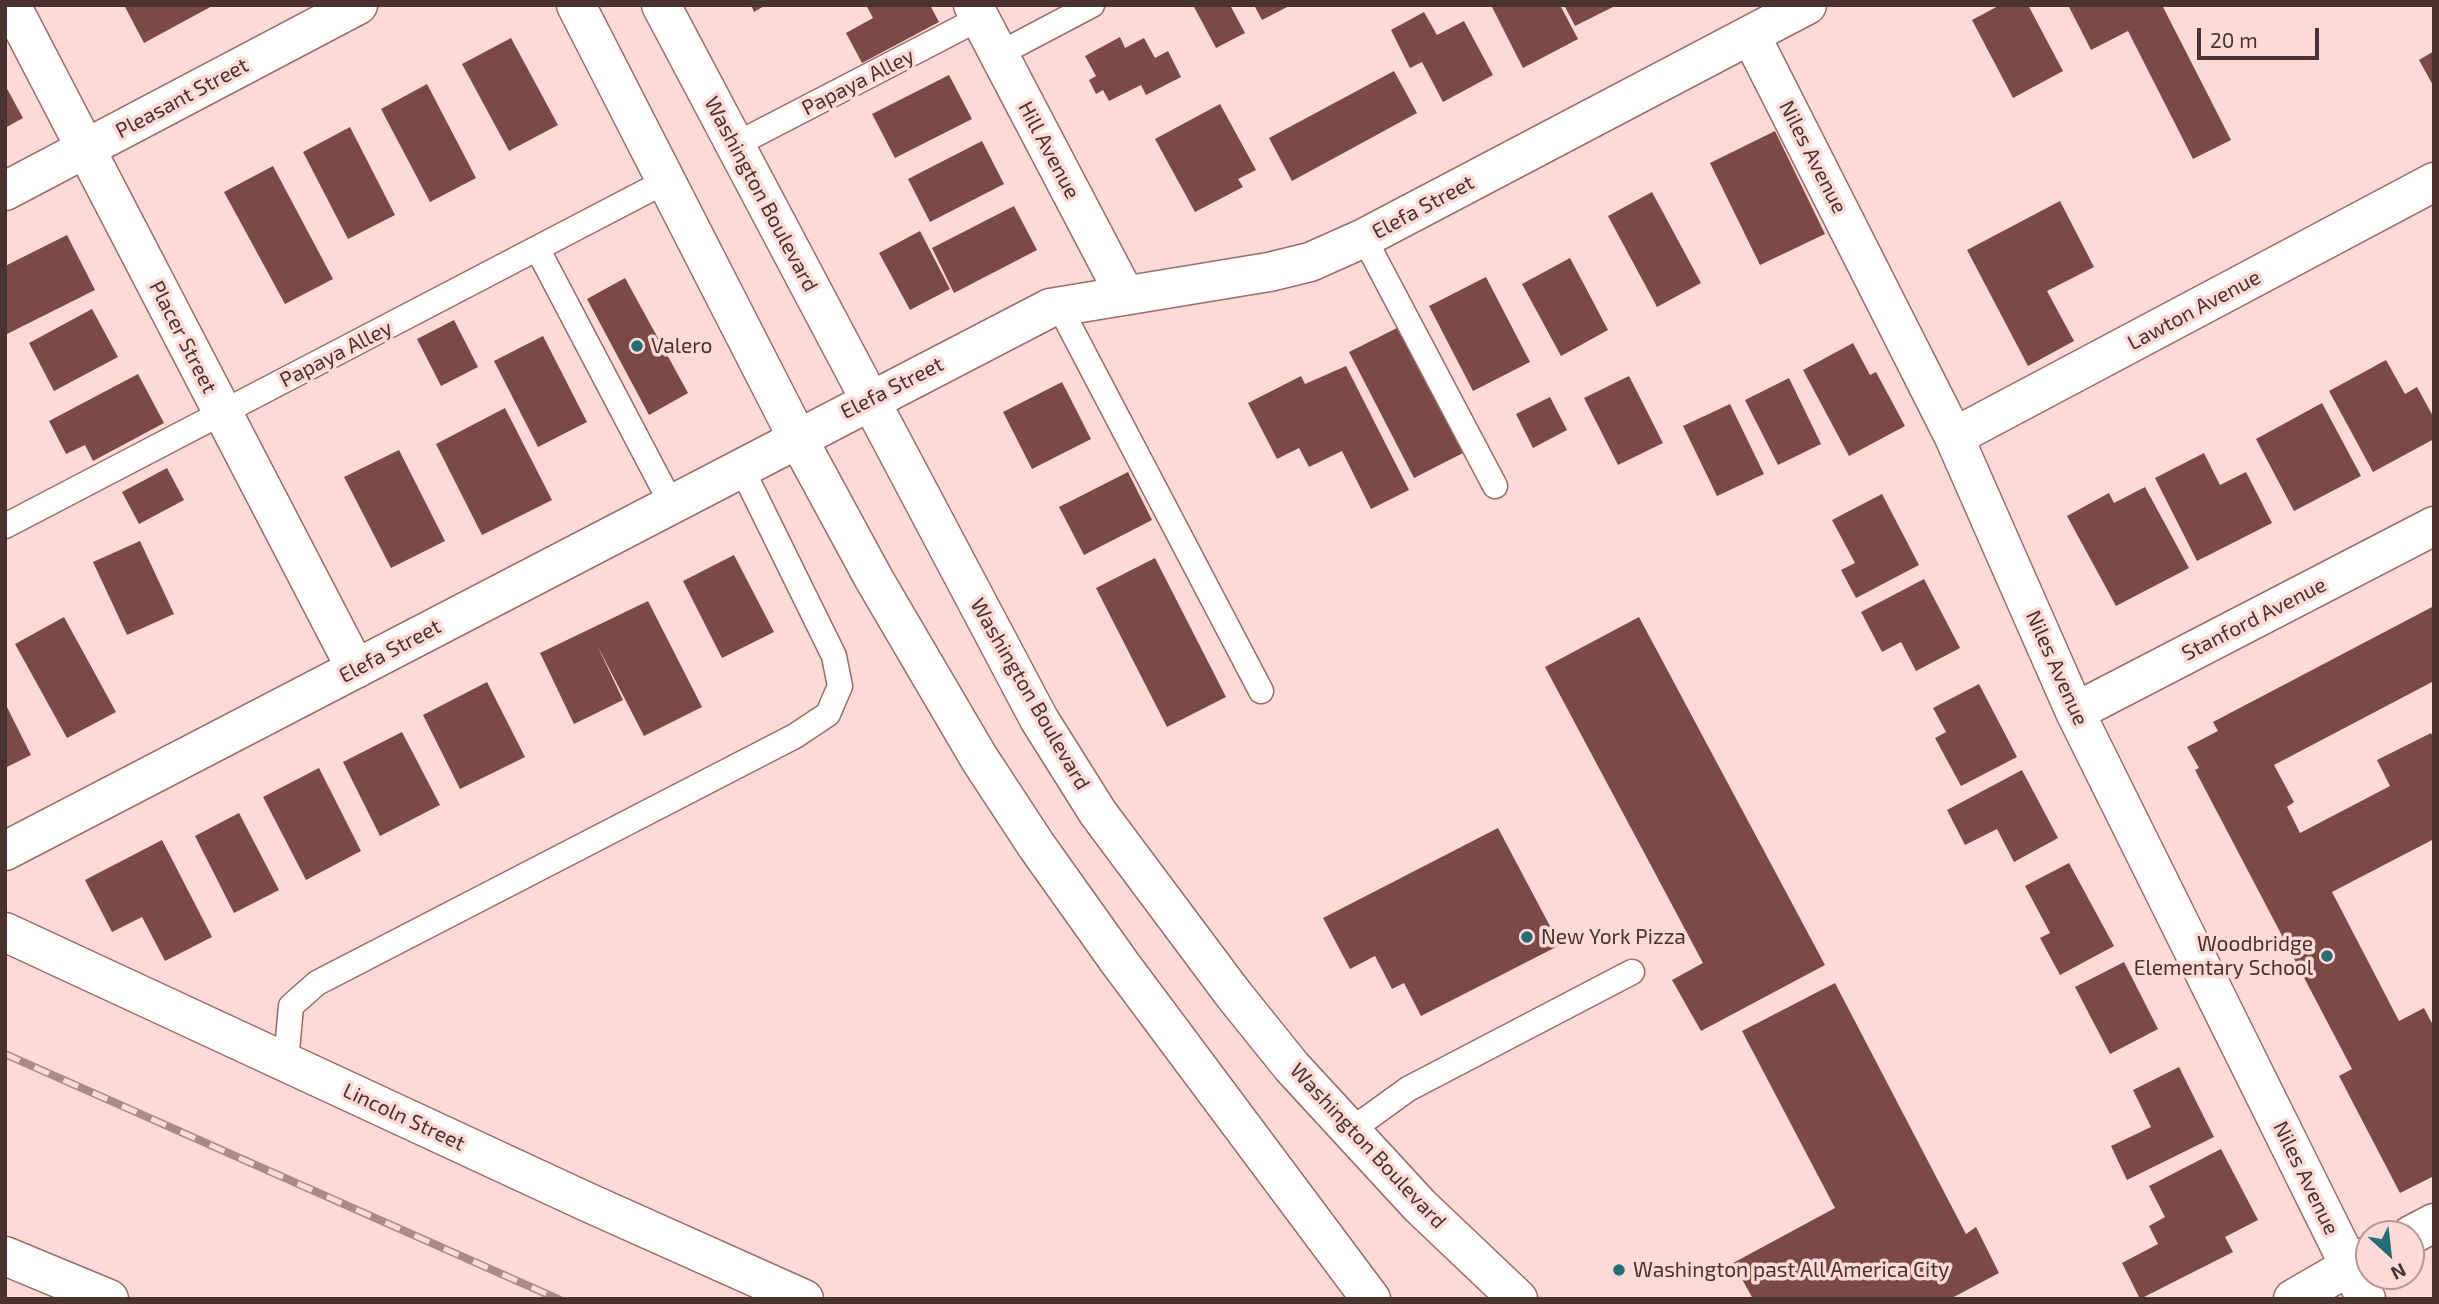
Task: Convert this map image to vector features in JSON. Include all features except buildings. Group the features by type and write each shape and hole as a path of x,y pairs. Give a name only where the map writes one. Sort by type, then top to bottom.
{"street":[{"name":"Placer Street","path":"11,5 356,669"},
{"name":"Pleasant Street","path":"5,191 358,5"},
{"path":"576,5 797,437 935,686 1036,845 1371,1299"},
{"name":"Washington Boulevard","path":"661,5 1039,719 1098,813 1234,995 1350,1131 1420,1206 1518,1299"},
{"name":"Elefa Street","path":"5,851 870,399 1050,308 1300,265 1364,238 1807,5"},
{"name":"Hill Avenue","path":"976,12 1125,295"},
{"name":"Niles Avenue","path":"1751,36 1954,437 2075,712 2355,1251"},
{"name":"Lawton Avenue","path":"1954,437 2434,182"},
{"name":"Stanford Avenue","path":"2075,712 2434,526"},
{"name":"Lincoln Street","path":"5,932 804,1299"},
{"path":"5,1256 109,1299"},
{"path":"2293,1299 2355,1261"}],"lane":[{"path":"999,54 1092,5"},
{"name":"Papaya Alley","path":"736,145 976,12"},
{"name":"Papaya Alley","path":"5,526 666,181"},
{"path":"1364,238 1495,486"},
{"path":"538,250 671,503"},
{"path":"1059,306 1261,691"},
{"path":"286,1062 291,1006 317,983 795,736 828,714 840,685 834,656 741,467"},
{"path":"1350,1131 1408,1089 1632,972"}],"railway":[{"path":"5,1054 558,1299"}],"place":[{"name":"Valero","path":"637,346"},
{"name":"New York Pizza","path":"1527,937"},
{"name":"Woodbridge Elementary School","path":"2327,956"},
{"name":"Washington past All America City","path":"1619,1270"}]}
